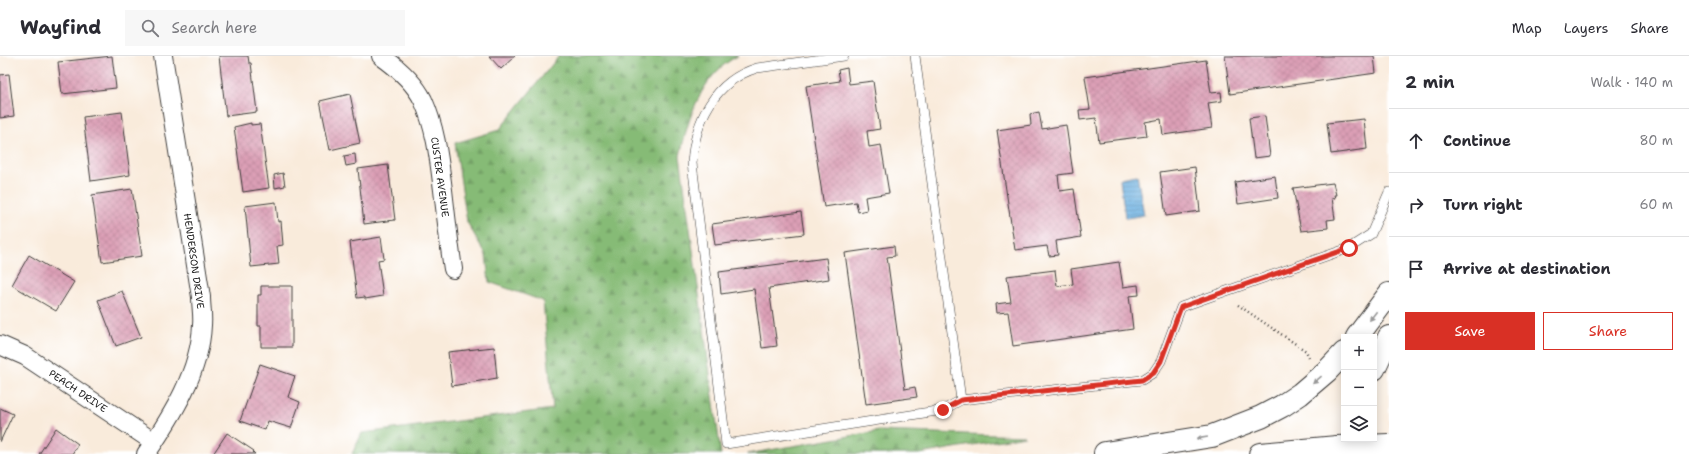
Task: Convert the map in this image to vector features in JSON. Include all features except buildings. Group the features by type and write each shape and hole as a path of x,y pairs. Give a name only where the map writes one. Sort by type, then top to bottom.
{"main road":[{"path":"1358,334 1389,294"},
{"path":"1377,363 1389,337"},
{"path":"1104,454 1212,436 1261,417 1282,406 1304,390 1326,372 1341,355"},
{"path":"1260,454 1338,444 1389,445"}],"street":[{"name":"HENDERSON DRIVE","path":"150,448 190,378 198,349 202,325 201,297 163,56"},
{"name":"CUSTER AVENUE","path":"381,56 397,67 411,82 422,99 431,123 438,150 453,269"},
{"name":"PEACH DRIVE","path":"0,345 25,356 150,448"}],"lane":[{"path":"844,56 757,68 746,71 723,86 714,96 704,113 697,132 693,147 692,163 726,444 943,410 961,400 1142,380 1153,373 1161,361 1181,307 1349,248 1371,234 1389,192"},
{"path":"915,56 961,400"}],"path":[{"path":"1238,305 1306,351 1311,363"}],"green space":[{"path":"559,56 738,56 725,64 714,74 705,86 687,127 680,156 721,454 352,454 362,433 553,409 543,301 489,282 486,255 467,222 455,143 499,130"},
{"path":"879,431 1025,436 919,454 747,454"}],"water":[{"path":"1137,175 1144,215 1127,218 1125,217 1120,180 1121,178"}],"route":[{"path":"943,410 961,400 1142,380 1153,373 1161,361 1181,307 1349,248"}]}
